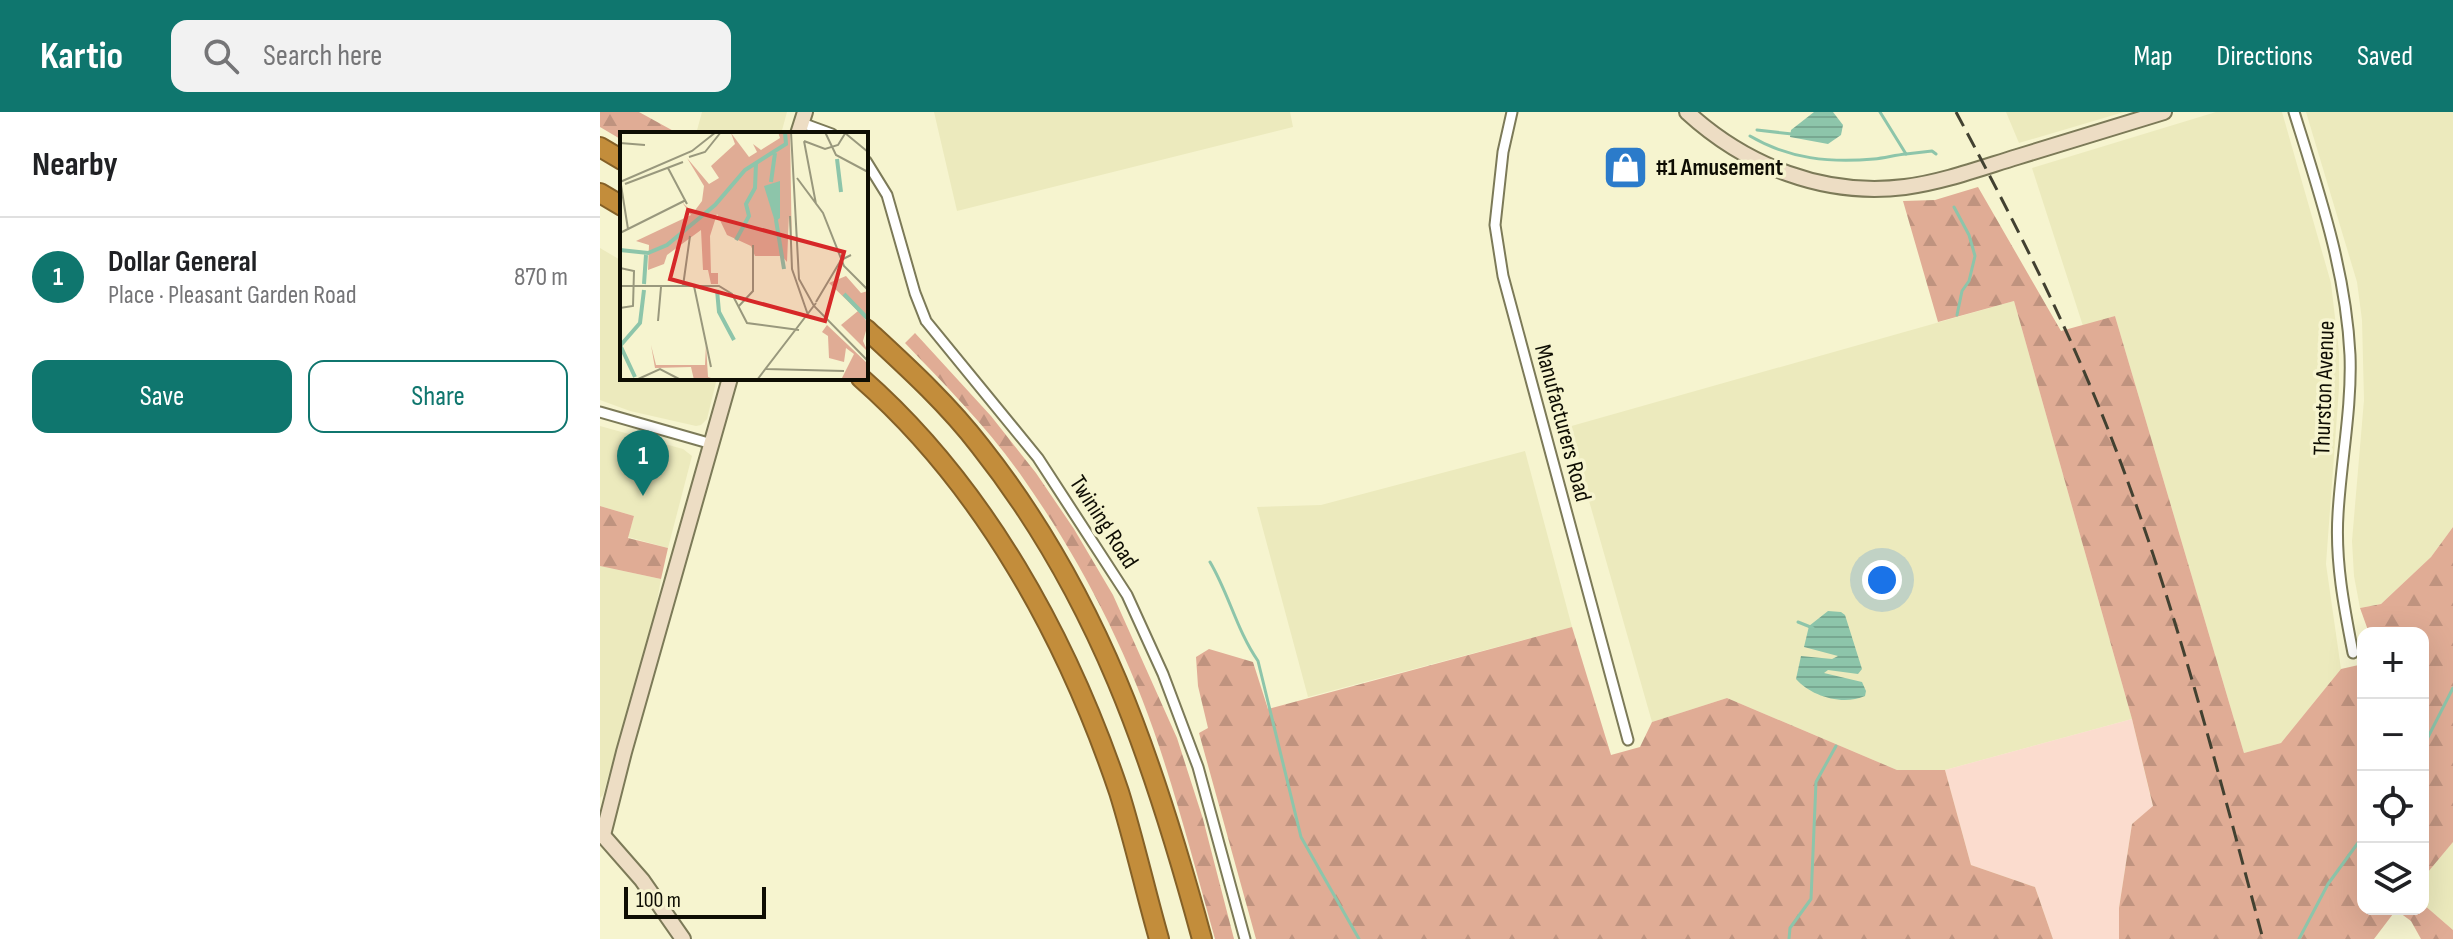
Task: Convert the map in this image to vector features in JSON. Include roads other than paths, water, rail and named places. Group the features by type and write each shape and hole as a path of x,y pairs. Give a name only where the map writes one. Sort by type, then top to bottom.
{"highway":[{"path":"600,147 620,159"},
{"path":"600,193 620,205"},
{"path":"868,331 918,377 978,444 1017,495 1078,593 1110,659 1142,739 1202,939"},
{"path":"863,380 930,447 975,506 1039,607 1093,722 1119,794 1159,939"}],"street":[{"name":"Manufacturers Road","path":"1512,112 1503,152 1495,225 1503,276 1628,740"},
{"path":"1687,112 1713,136 1736,151 1775,169 1837,186 1884,188 1950,177 2164,112"},
{"name":"Thurston Avenue","path":"2294,112 2335,247 2346,303 2350,359 2338,516 2338,565 2353,653"},
{"path":"802,123 827,132"},
{"name":"Twining Road","path":"868,164 887,195 926,321 1038,458 1127,595 1163,674 1198,767 1245,939"},
{"path":"683,939 642,880 601,836 729,380"},
{"path":"600,412 712,444"}],"waterway":[{"path":"1880,112 1906,154 1932,151 1936,154"},
{"path":"1757,130 1792,134"},
{"path":"1750,136 1780,150 1826,160 1874,159 1906,154"},
{"path":"1954,207 1969,235 1975,256 1957,315"},
{"path":"1210,562 1258,661 1301,837 1359,939"},
{"path":"1798,622 1813,628"},
{"path":"2429,735 2453,688"},
{"path":"1789,939 1790,928 1811,899 1816,782 1836,746"},
{"path":"2299,939 2328,884 2358,843"}],"railway":[{"path":"1956,112 2047,290 2125,474 2182,647 2263,939"}],"place":[{"name":"#1 Amusement","path":"1625,167"},
{"name":"Dollar General","path":"643,496"}]}
